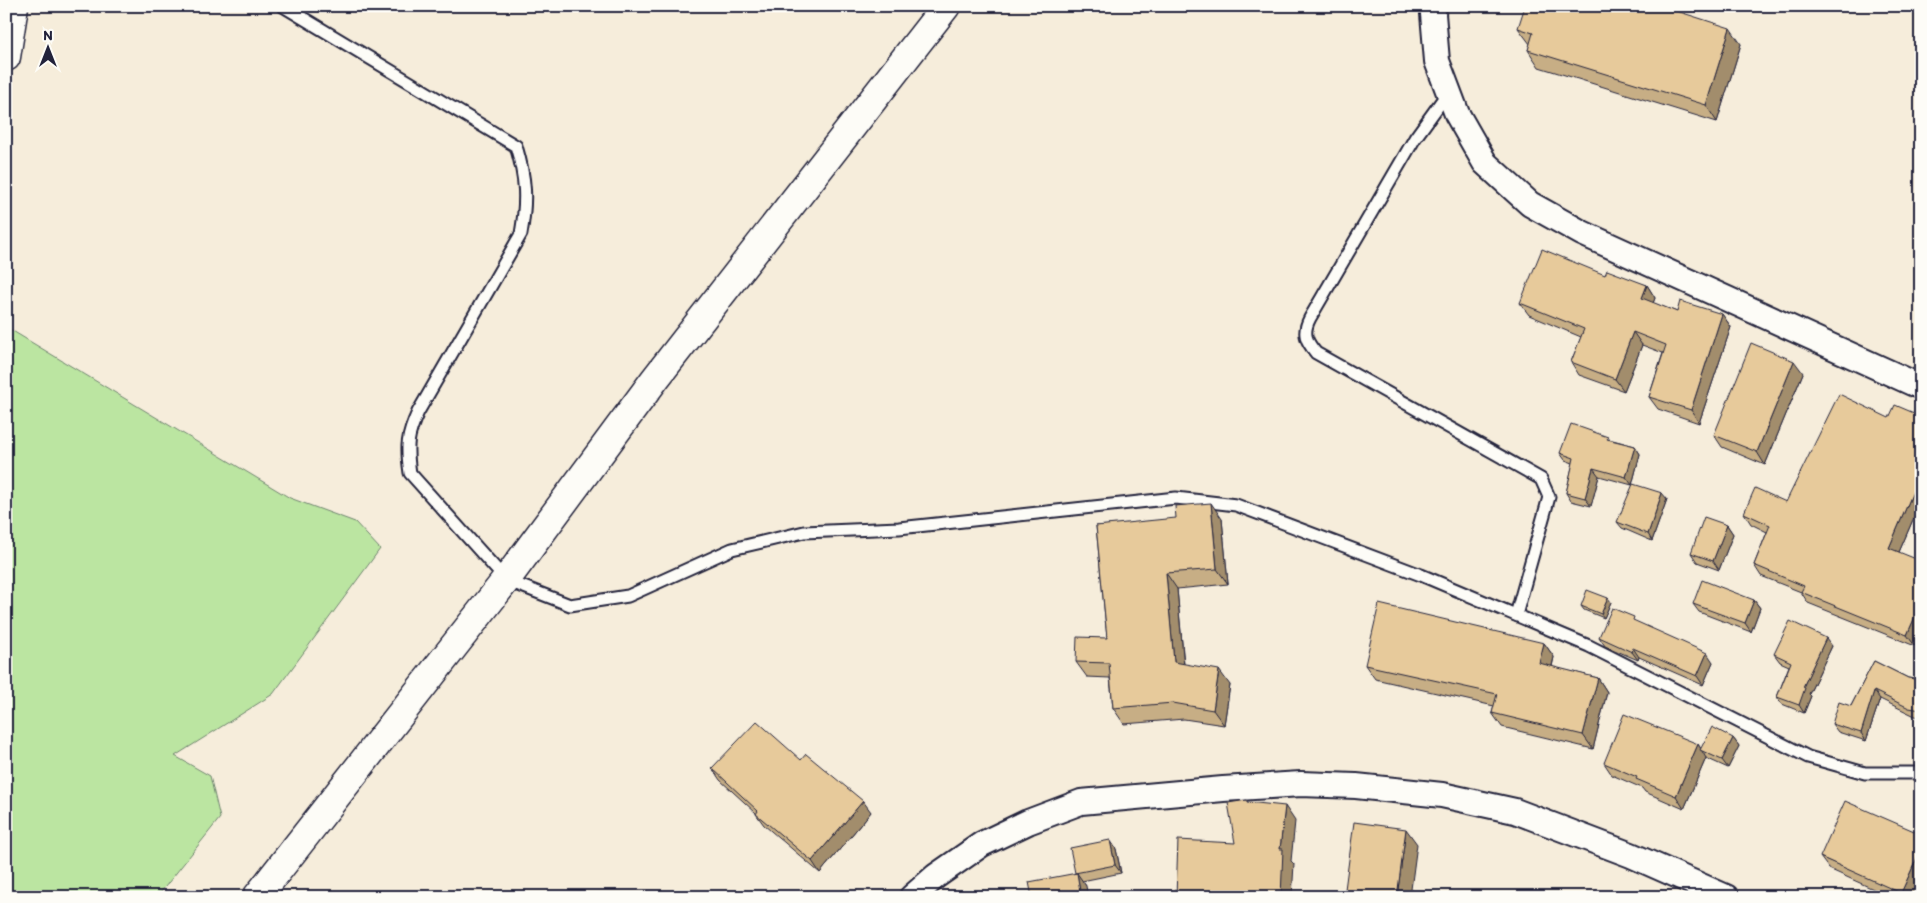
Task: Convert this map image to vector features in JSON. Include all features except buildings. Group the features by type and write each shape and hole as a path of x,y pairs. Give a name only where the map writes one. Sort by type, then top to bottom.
{"main road":[{"path":"6,57 14,6"},
{"path":"257,897 506,580 655,379 946,6"}],"street":[{"path":"1434,6 1437,61 1456,114 1485,163 1530,204 1582,233 1921,387"},
{"path":"912,897 936,876 982,844 1028,822 1081,802 1301,784 1356,786 1442,795 1515,811 1631,856 1726,897"}],"lane":[{"path":"283,6 516,146 524,172 525,210 521,234 418,412 409,433 407,454 410,473 506,580 570,605 628,596 732,549 804,532 899,528 1176,498 1236,505 1421,575 1589,646 1808,757 1865,773 1921,774"},
{"path":"1449,92 1415,138 1305,326 1304,335 1316,353 1542,479 1550,497 1516,615"}],"green space":[{"path":"6,327 290,498 355,522 380,549 273,694 175,756 210,776 220,818 157,897 6,897"}]}
